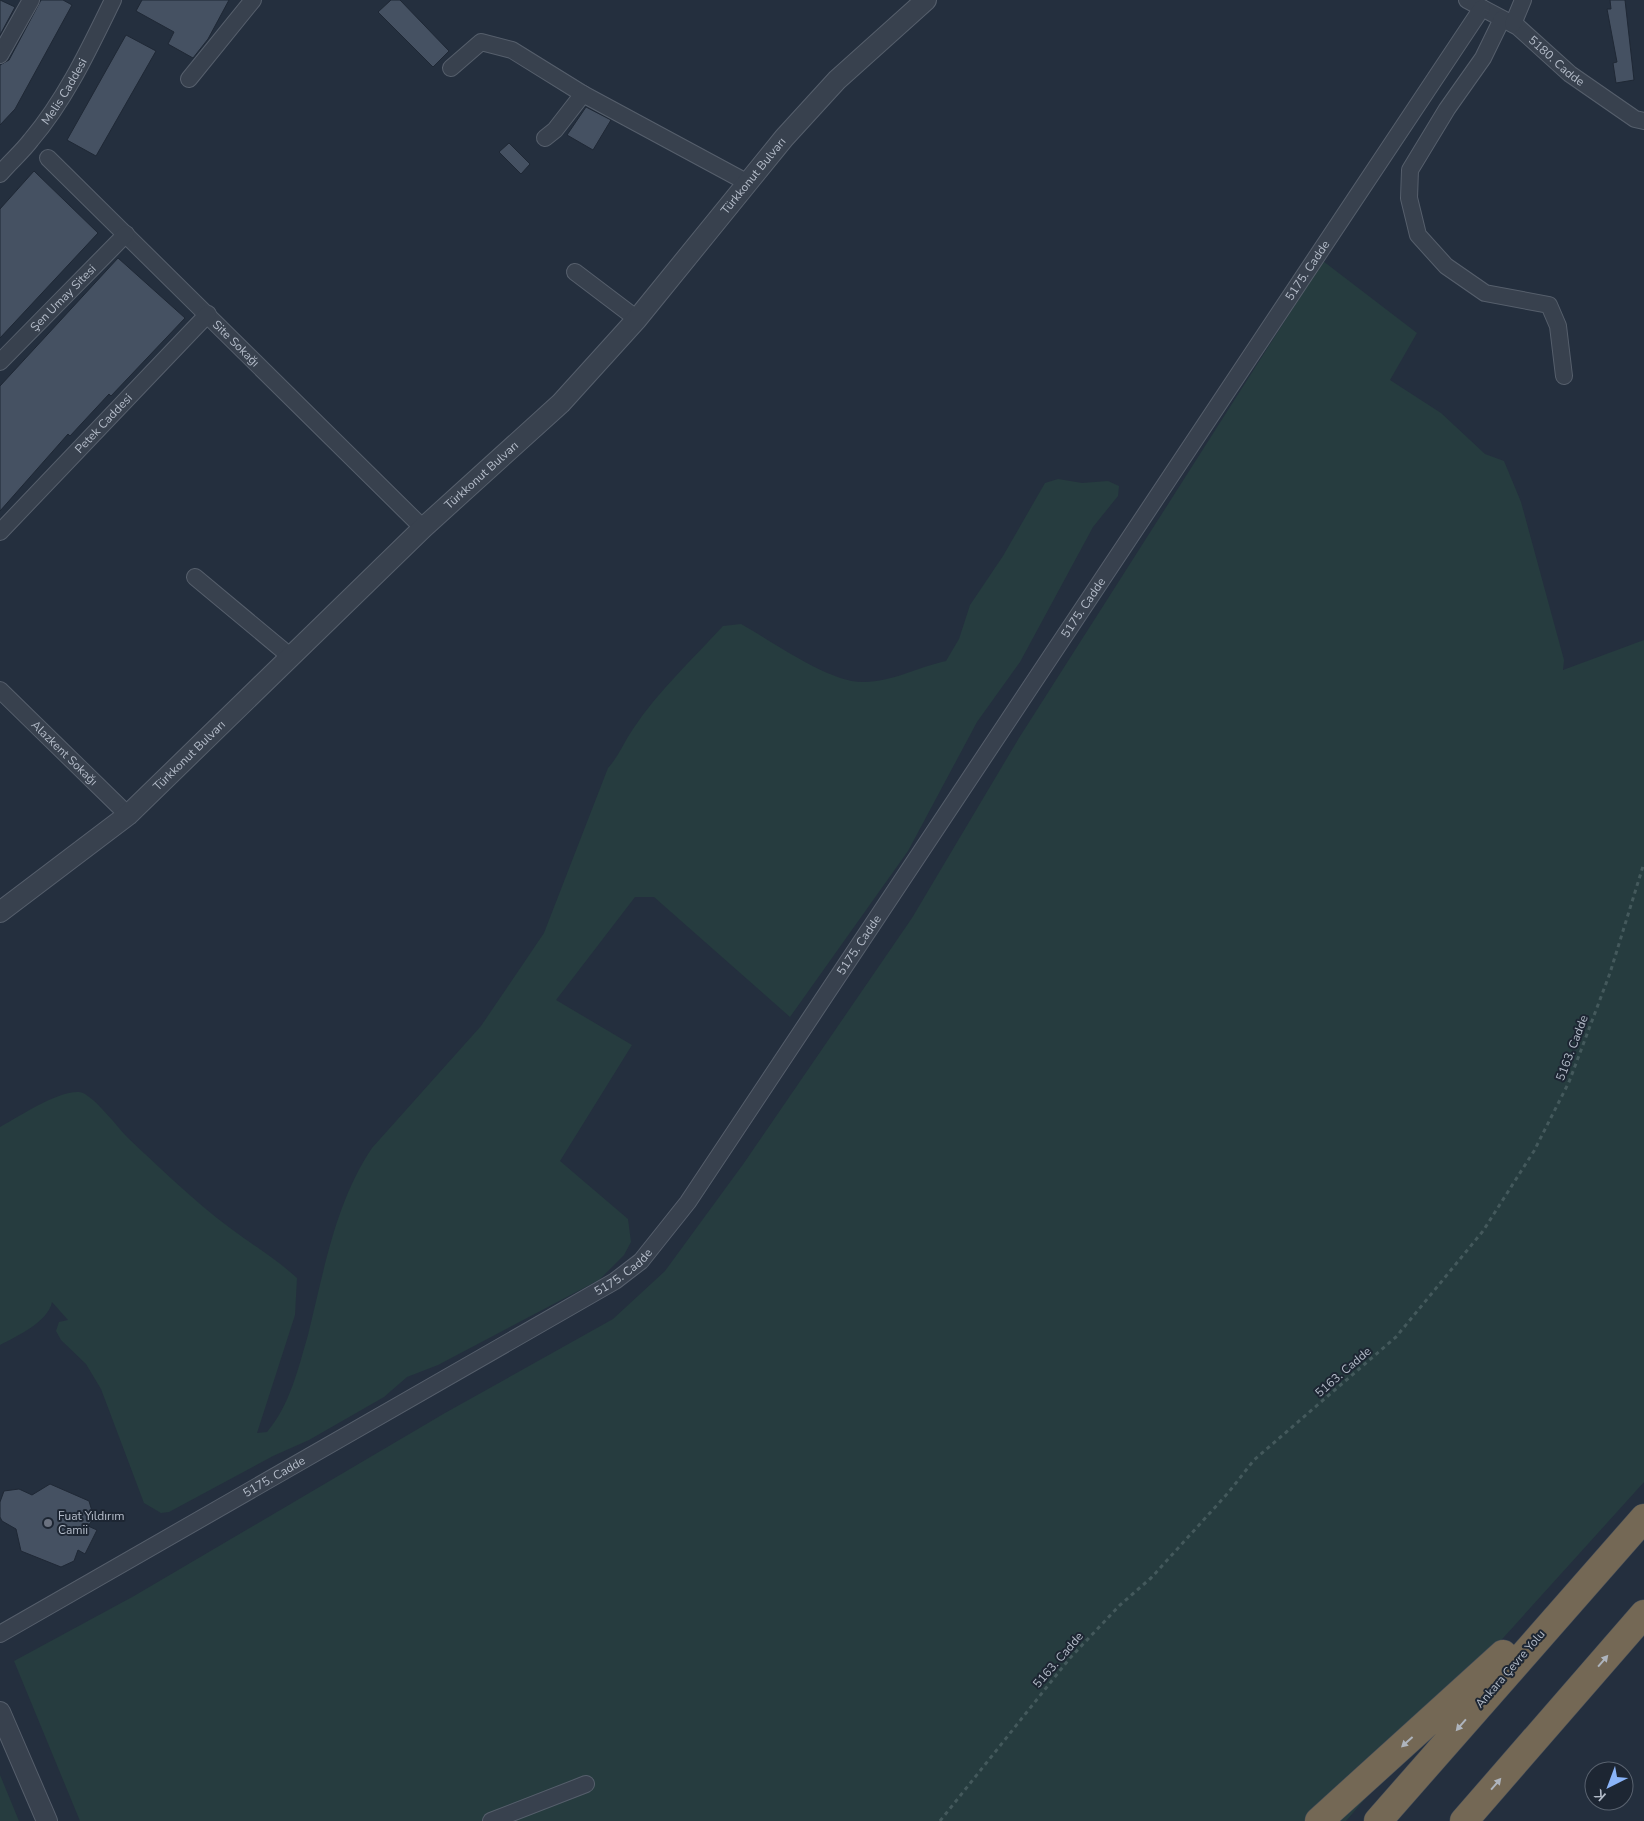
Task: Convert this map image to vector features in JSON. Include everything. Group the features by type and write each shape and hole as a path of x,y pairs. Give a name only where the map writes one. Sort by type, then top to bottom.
{"highway":[{"name":"Ankara Çevre Yolu","path":"1378,1821 1644,1518"},
{"path":"1319,1821 1599,1568"},
{"path":"1464,1821 1644,1614"}],"street":[{"path":"0,55 31,0"},
{"name":"Melis Caddesi","path":"0,174 32,139 56,104 95,38 113,0"},
{"path":"189,79 253,0"},
{"name":"5180. Cadde","path":"1467,0 1507,21 1570,74 1635,119 1644,121"},
{"path":"1523,0 1447,109 1410,170 1408,198 1418,235 1446,266 1485,293 1549,305 1558,326 1564,376"},
{"name":"Türkkonut Bulvarı","path":"0,912 128,814 423,528 561,403 637,319 748,183 837,80 916,3"},
{"name":"5175. Cadde","path":"0,1634 614,1281 641,1261 688,1202 1482,8"},
{"path":"450,68 481,42 512,50 583,94 748,183"},
{"path":"546,138 555,130 583,94"},
{"name":"Site Sokağı","path":"48,158 423,528"},
{"name":"Şen Umay Sitesi","path":"0,362 126,234"},
{"path":"575,272 637,319"},
{"name":"Petek Caddesi","path":"0,532 208,314"},
{"path":"195,577 291,657"},
{"name":"Alazkent Sokağı","path":"0,690 128,814"},
{"path":"0,1712 47,1821"},
{"path":"492,1821 586,1784"}],"path":[{"name":"5163. Cadde","path":"940,1821 1076,1652 1120,1605 1151,1578 1228,1493 1254,1460 1396,1337 1483,1231 1534,1151 1570,1082 1610,973 1644,863"}],"green space":[{"path":"1323,261 1417,333 1390,380 1441,413 1485,454 1504,461 1521,502 1564,660 1563,670 1644,640 1644,1482 1504,1637 1346,1821 80,1821 14,1661 134,1596 445,1413 613,1319 665,1271 744,1163 912,918 1019,738"},
{"path":"1058,479 1082,483 1108,481 1119,486 1118,496 1093,527 1020,662 977,722 908,851 790,1017 654,897 635,897 556,1000 632,1045 560,1161 628,1219 631,1242 624,1255 599,1280 438,1365 407,1377 384,1397 309,1440 273,1456 169,1512 161,1513 144,1503 101,1389 86,1364 61,1340 56,1331 59,1322 68,1320 52,1302 45,1316 31,1328 0,1345 0,1127 39,1105 60,1096 79,1092 84,1094 98,1104 128,1138 191,1196 297,1278 295,1315 257,1433 267,1432 282,1410 297,1374 332,1238 359,1169 372,1148 481,1026 544,933 608,768 653,702 723,626 741,624 818,669 850,680 864,682 885,680 946,661 959,639 970,605 1003,556 1045,483"},
{"path":"0,1775 19,1821 0,1821"}],"building":[{"path":"0,0 15,7 0,35"},
{"path":"41,0 63,0 72,5 15,109 0,125 0,65 9,60"},
{"path":"142,0 229,0 208,39 193,58 168,44 174,32 136,11"},
{"path":"391,0 400,0 449,51 433,67 378,12"},
{"path":"1610,0 1625,0 1634,80 1616,83 1613,63 1617,62 1607,9 1611,9"},
{"path":"126,35 156,51 96,156 67,140"},
{"path":"586,107 611,120 593,150 567,135"},
{"path":"509,143 530,164 521,174 499,152"},
{"path":"34,171 98,233 0,338 0,209"},
{"path":"118,258 185,318 111,396 109,394 70,436 68,434 0,511 0,386"},
{"name":"Fuat Yıldırım Camii","path":"50,1484 89,1501 94,1518 88,1526 97,1530 85,1554 78,1550 74,1561 61,1567 21,1551 16,1529 2,1521 0,1517 0,1502 4,1491 19,1489 32,1495"}],"place":[{"name":"Fuat Yıldırım Camii","path":"48,1523"}]}
